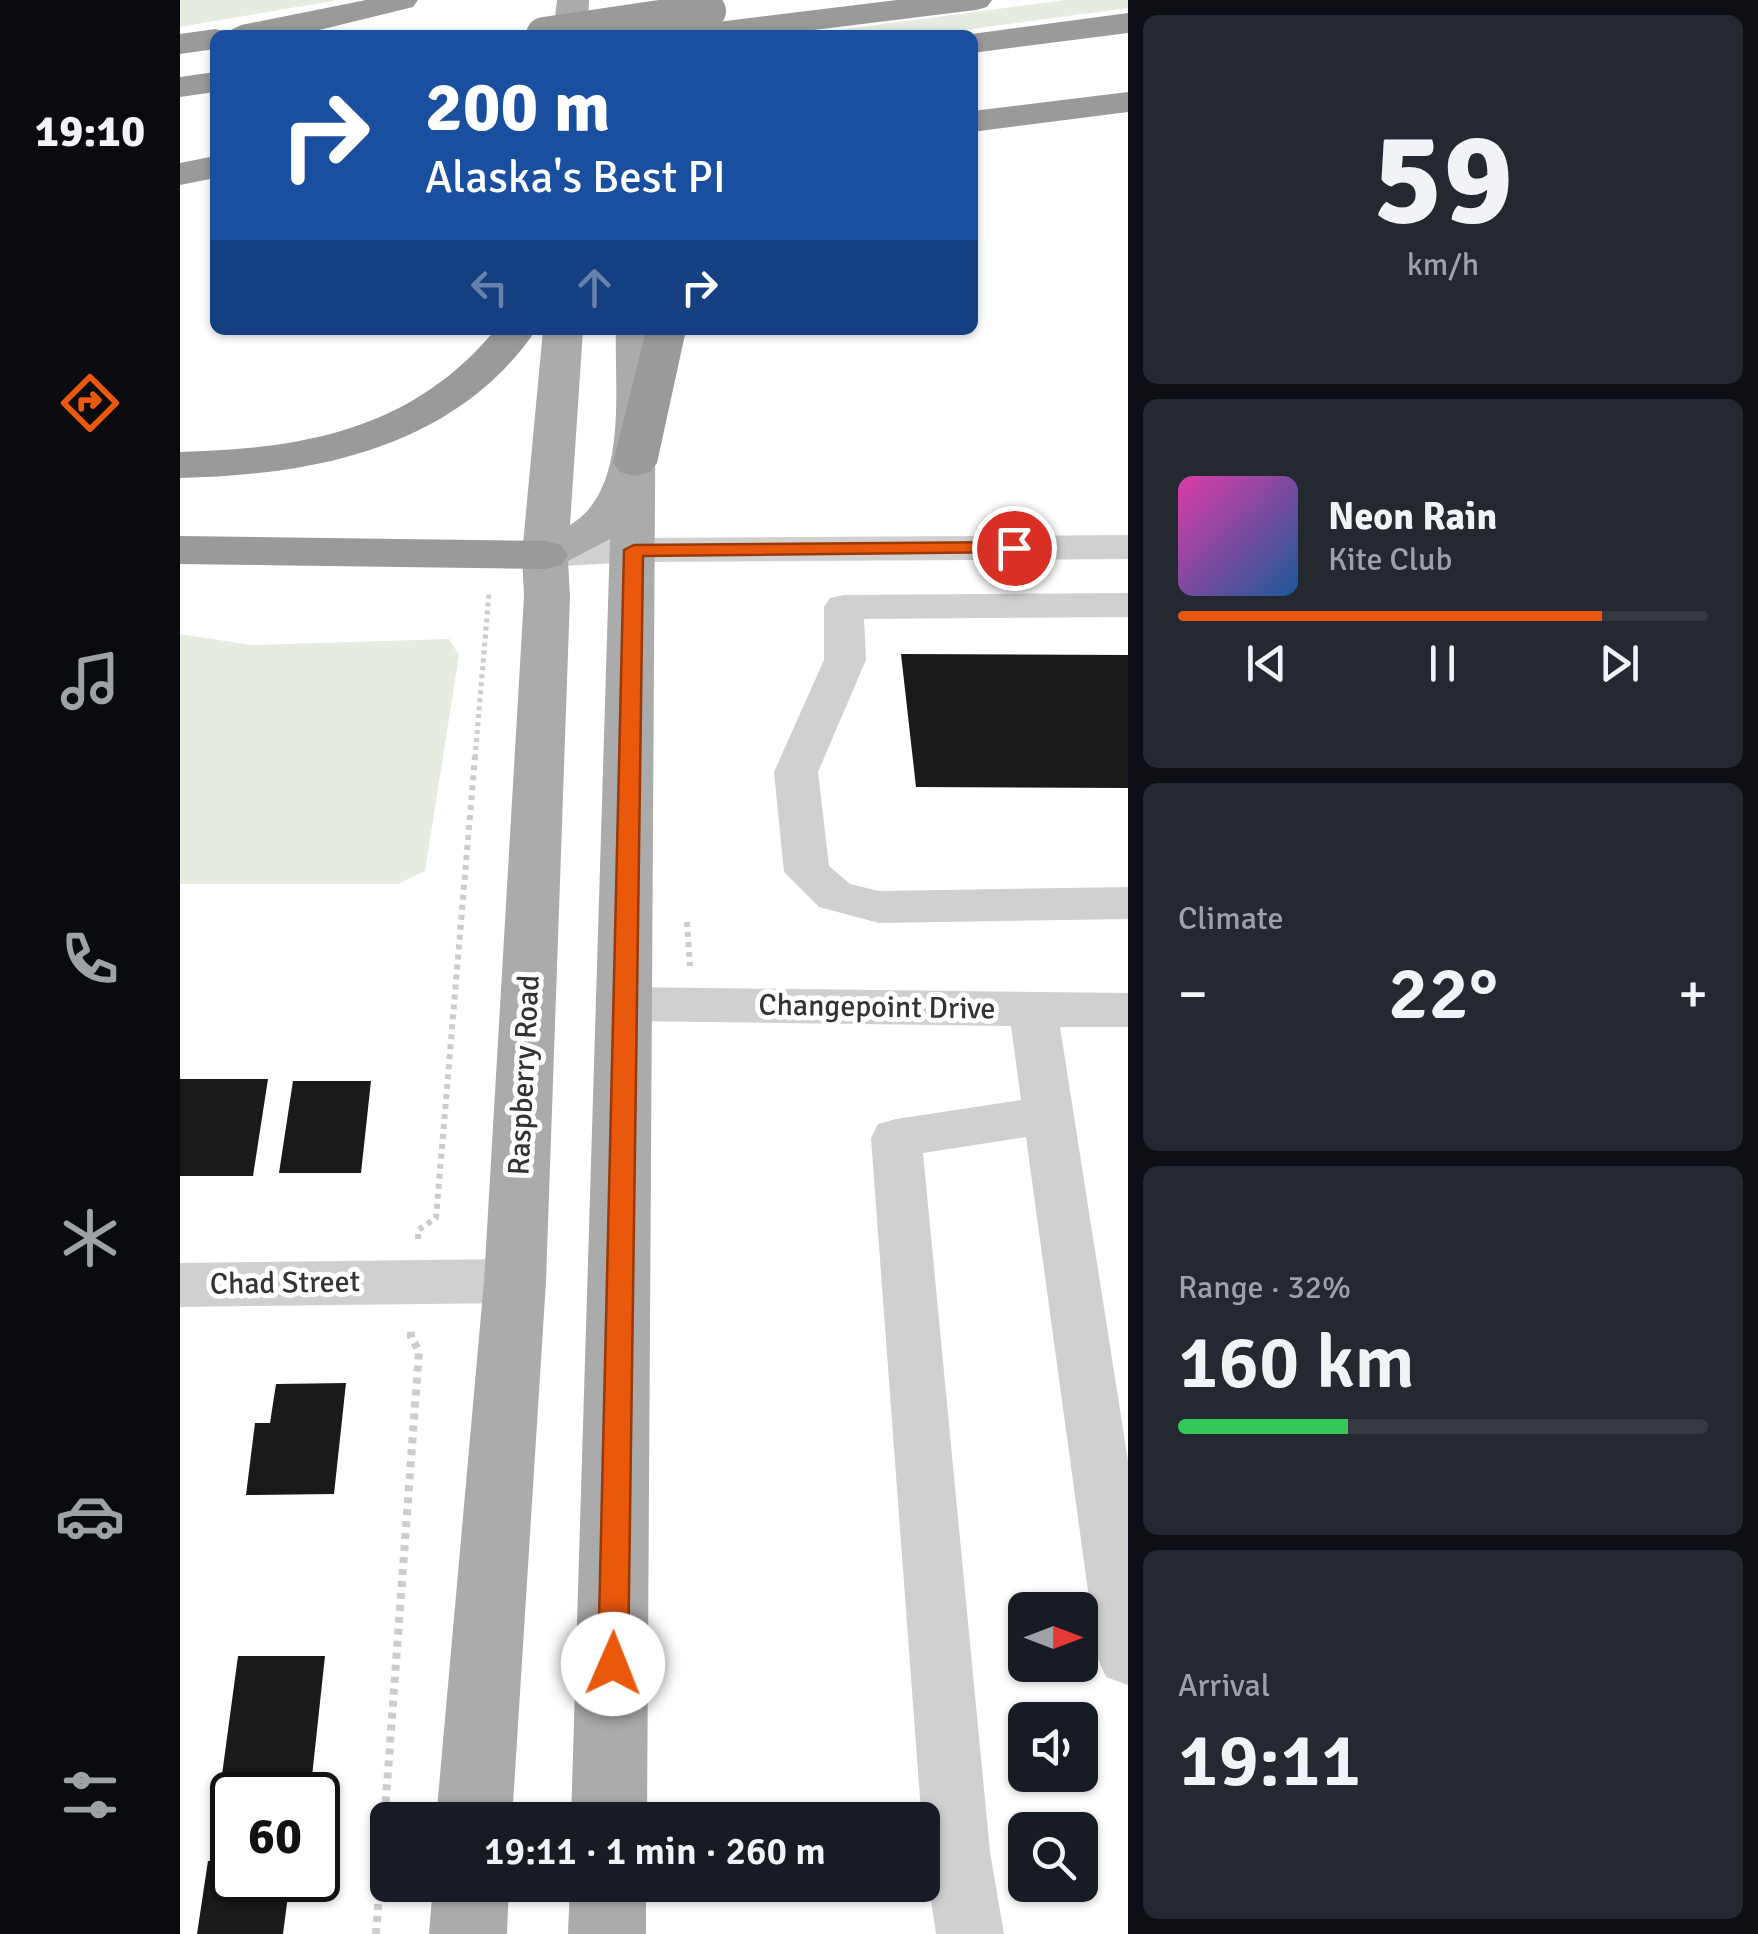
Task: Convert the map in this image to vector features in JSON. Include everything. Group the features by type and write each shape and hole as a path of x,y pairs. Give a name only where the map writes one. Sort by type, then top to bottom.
{"highway":[{"path":"271,30 330,20 402,0"},
{"path":"708,26 782,0"},
{"path":"635,30 976,0"},
{"path":"978,41 1128,23"},
{"path":"180,44 210,40"},
{"path":"180,88 210,83"},
{"path":"180,106 210,102"},
{"path":"978,121 1128,102"},
{"path":"180,157 210,153"},
{"path":"180,174 210,168"},
{"path":"180,465 282,459 369,438 408,421 464,386 511,335"},
{"path":"635,464 665,335"},
{"path":"180,550 337,555 545,554"}],"main road":[{"path":"570,30 572,0"},
{"path":"639,0 639,30"},
{"name":"Raspberry Road","path":"475,1802 515,1282 547,596 545,554 562,335"},
{"path":"609,1802 636,335"},
{"path":"545,554 603,526 615,511 635,464"},
{"path":"468,1934 469,1902"},
{"path":"607,1934 608,1902"}],"street":[{"path":"545,554 1128,547"},
{"path":"1128,604 844,606 845,660 796,772 807,872 835,896 879,907 1128,903"},
{"name":"Changepoint Drive","path":"626,1004 1128,1010"},
{"path":"1033,1009 1128,1657"},
{"path":"970,1934 957,1852 896,1138 1049,1115"},
{"name":"Chad Street","path":"180,1285 515,1282"}],"path":[{"path":"418,1230 436,1218 489,598"},
{"path":"376,1934 419,1351 411,1337"}],"shaded area":[{"path":"180,0 338,0 180,27"},
{"path":"1065,0 1128,0 1128,8 965,30 838,30"},
{"path":"180,634 251,645 449,639 459,655 425,871 398,884 180,884"}],"building":[{"path":"901,654 1128,655 1128,788 916,787"},
{"path":"180,1079 268,1079 253,1176 180,1176"},
{"path":"293,1081 371,1081 361,1173 279,1173"},
{"path":"346,1383 334,1494 246,1495 255,1423 270,1423 276,1384"},
{"path":"238,1656 325,1656 312,1772 222,1772"},
{"path":"208,1861 210,1902 287,1902 283,1934 197,1934"}],"route":[{"path":"613,1664 634,550 1014,548"}]}
